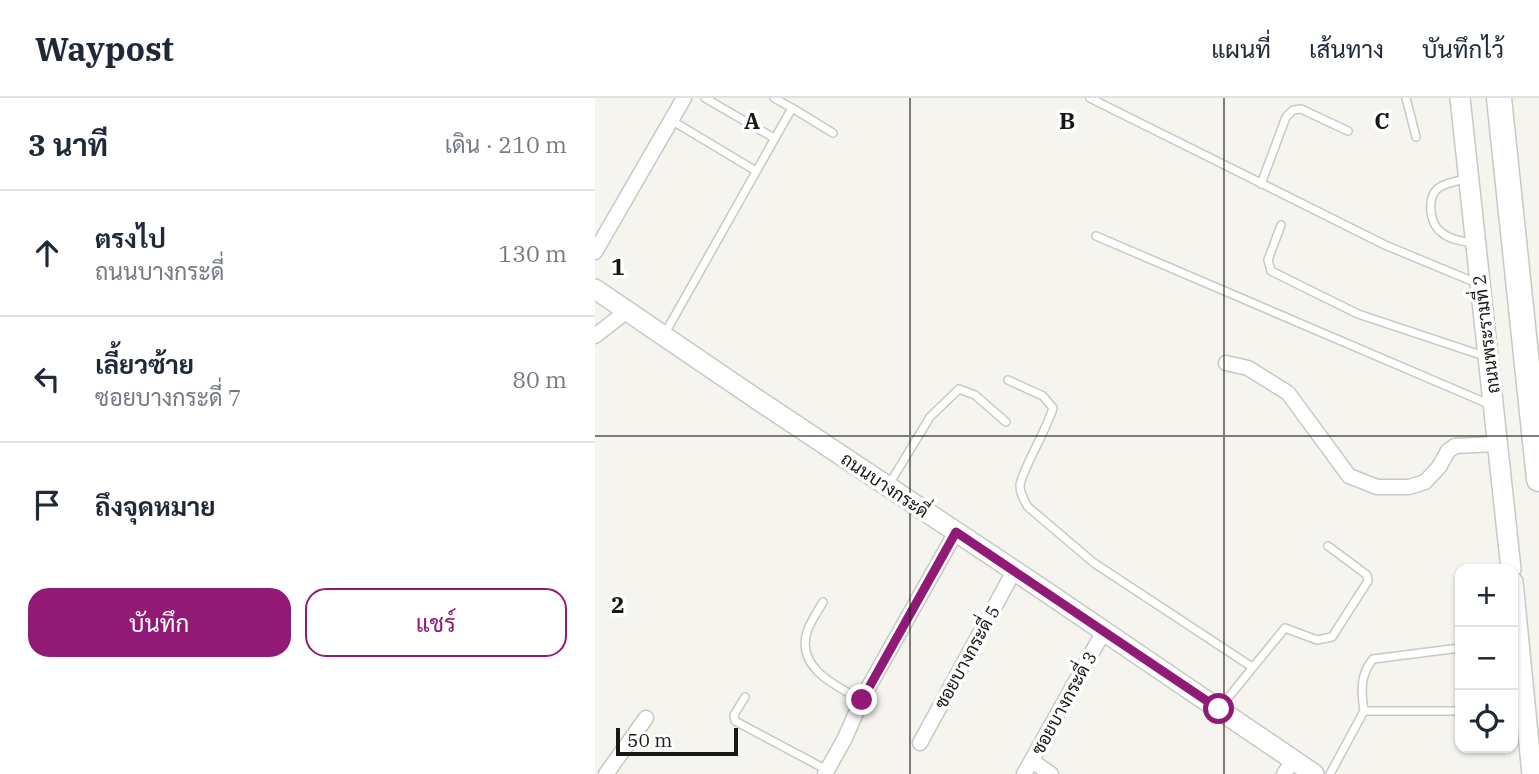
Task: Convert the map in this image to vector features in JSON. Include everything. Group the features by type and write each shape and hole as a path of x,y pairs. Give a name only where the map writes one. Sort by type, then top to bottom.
{"highway":[{"name":"ถนนพระรามที่ 2","path":"1499,98 1539,479"},
{"path":"1505,98 1539,408"}],"street":[{"path":"595,252 684,98"},
{"name":"ถนนพระรามที่ 2","path":"1460,98 1510,564"},
{"name":"ถนนบางกระดี่","path":"595,289 1219,709 1288,767 1314,774"},
{"path":"595,336 627,311"},
{"path":"1226,363 1248,368 1288,393 1349,476 1377,487 1409,487 1425,482 1439,467 1448,451 1455,446 1497,444"},
{"path":"826,772 862,700 956,532"},
{"name":"ซอยบางกระดี่ 5","path":"920,743 1014,571"},
{"name":"ซอยบางกระดี่ 3","path":"1024,774 1104,631"},
{"path":"1518,660 1532,774"},
{"path":"602,772 646,718"},
{"path":"1032,761 1051,774"}],"lane":[{"path":"705,98 773,138"},
{"path":"774,98 833,133"},
{"path":"1090,98 1385,246 1479,285"},
{"path":"1406,98 1416,137"},
{"path":"664,336 792,108"},
{"path":"1261,184 1286,117 1293,110 1301,109 1348,131"},
{"path":"671,120 755,171"},
{"path":"1468,178 1440,187 1432,195 1431,209 1433,223 1440,232 1453,239 1475,243"},
{"path":"1280,225 1268,261 1271,271 1359,314 1488,358"},
{"path":"1096,236 1494,407"},
{"path":"1007,380 1043,396 1053,408 1019,483 1028,506 1094,563 1252,667"},
{"path":"888,486 930,417 959,389 975,395 1006,422"},
{"path":"1219,709 1285,628 1317,640 1332,637 1368,581 1367,575 1328,546"},
{"path":"823,602 807,630 805,648 808,659 816,670 834,684 862,700"},
{"path":"1331,774 1364,712 1361,691 1363,671 1373,659 1455,649"},
{"path":"745,697 734,715 735,721 826,772"},
{"path":"1364,712 1455,711"}],"route":[{"path":"862,700 956,532 1219,709"}]}
